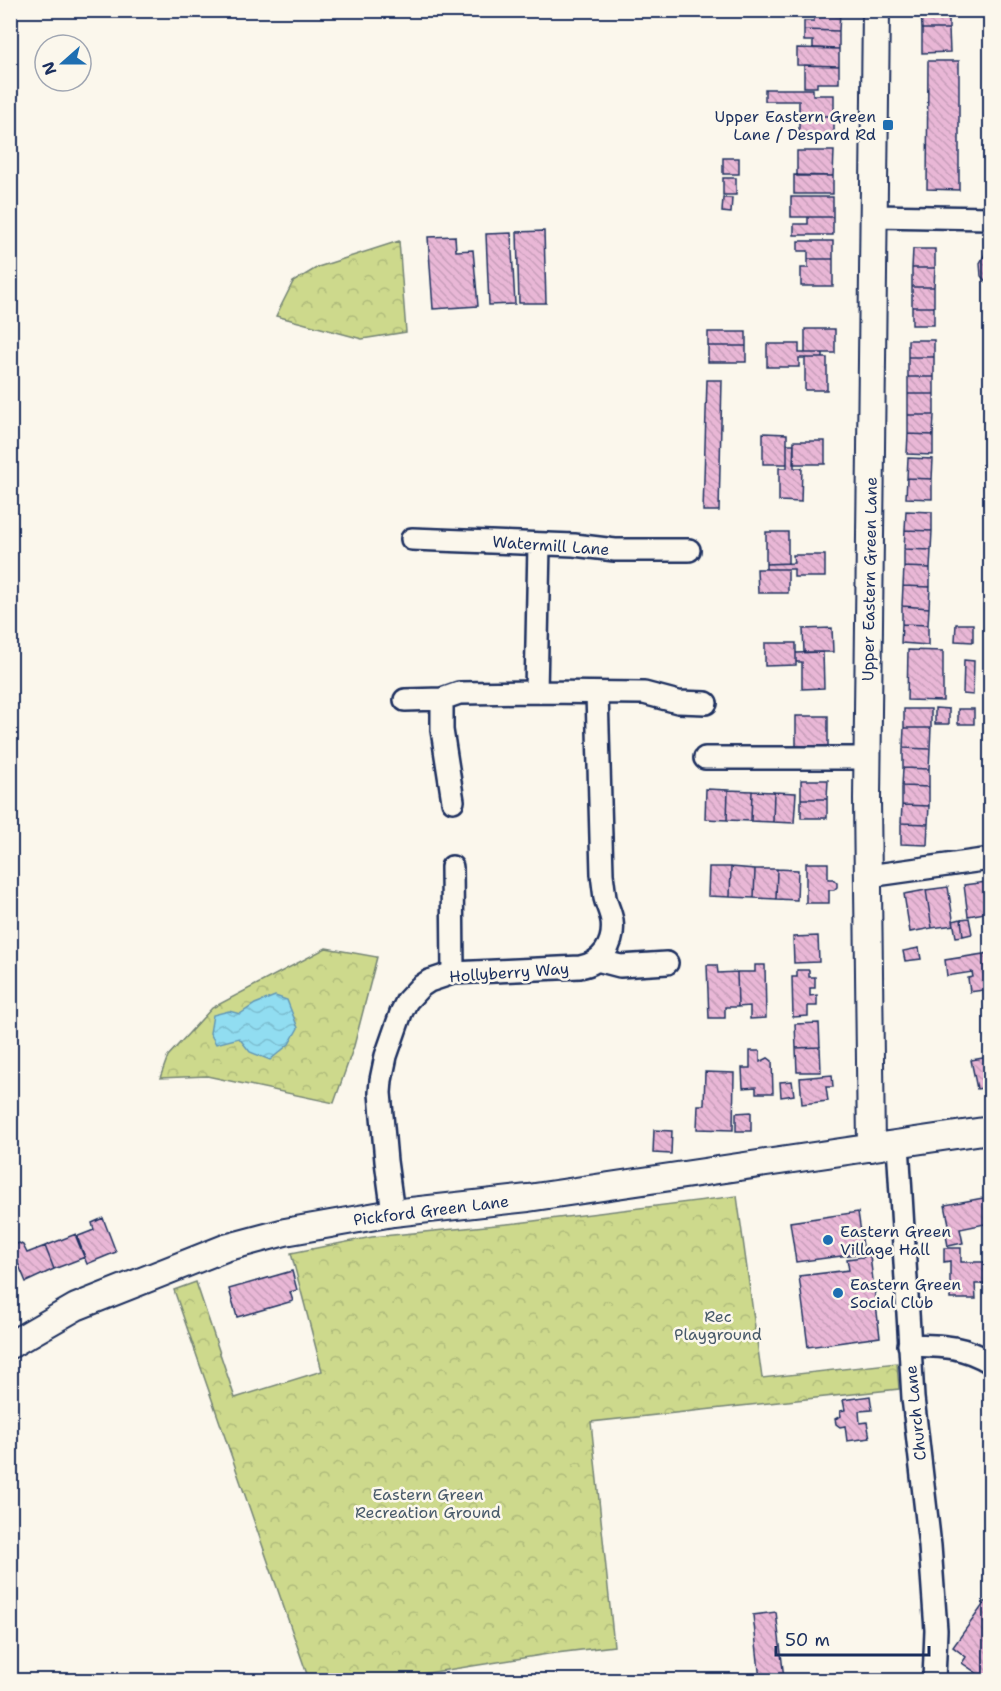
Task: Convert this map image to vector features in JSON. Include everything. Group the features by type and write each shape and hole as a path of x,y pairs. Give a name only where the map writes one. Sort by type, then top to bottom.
{"street":[{"name":"Upper Eastern Green Lane","path":"871,1148 867,758 876,10"},
{"path":"873,216 990,218"},
{"name":"Watermill Lane","path":"412,538 574,545 615,550 689,550"},
{"path":"536,692 539,544"},
{"path":"405,700 442,699 459,693 644,693 678,702 706,703"},
{"path":"597,693 602,874 604,895 613,926 608,949 597,960"},
{"path":"442,699 442,730 453,801"},
{"path":"705,758 867,758"},
{"path":"867,875 990,859"},
{"path":"452,867 453,973"},
{"path":"597,960 620,966 667,963"},
{"name":"Hollyberry Way","path":"393,1213 380,1093 383,1070 407,1001 429,981 453,973 580,967 597,960"},
{"name":"Pickford Green Lane","path":"10,1345 76,1307 225,1248 285,1232 393,1213 528,1198 990,1130"},
{"name":"Church Lane","path":"898,1144 913,1398 930,1546 936,1630 934,1680"},
{"path":"909,1345 960,1348 975,1353 990,1362"}],"green space":[{"path":"399,241 406,332 362,339 276,316 293,282 318,267"},
{"path":"326,948 377,957 354,1046 334,1103 207,1076 160,1078 168,1056 212,1008"},
{"name":"Eastern Green Recreation Ground","path":"737,1196 762,1378 897,1363 899,1389 591,1422 614,1646 383,1680 309,1680 174,1290 196,1282 235,1398 322,1371 291,1253 372,1237 517,1223"}],"water":[{"path":"275,996 287,1000 298,1028 289,1044 270,1060 250,1052 239,1038 216,1044 210,1033 213,1015 229,1011 240,1014 255,1004"}],"building":[{"path":"921,10 949,10 949,29 922,29"},
{"path":"814,12 840,12 839,31 804,30 804,21 814,21"},
{"path":"922,29 949,29 950,52 922,53"},
{"path":"804,30 839,31 839,49 813,48 813,41 804,41"},
{"path":"797,48 839,49 839,66 797,65"},
{"path":"928,61 959,61 959,190 927,189"},
{"path":"804,65 839,66 839,83 817,83 817,87 804,87"},
{"path":"765,89 813,89 813,95 834,95 834,116 799,116 799,101 765,101"},
{"path":"799,116 834,116 834,137 799,137"},
{"path":"797,151 834,151 833,176 797,176"},
{"path":"723,158 739,158 739,174 723,174"},
{"path":"794,175 833,176 833,194 794,194"},
{"path":"723,178 736,178 736,195 723,195"},
{"path":"791,197 833,197 833,217 791,217"},
{"path":"723,198 732,198 731,213 722,212"},
{"path":"808,217 833,217 833,235 794,235 794,224 808,224"},
{"path":"544,231 546,303 519,303 517,232"},
{"path":"511,233 515,304 489,305 486,234"},
{"path":"455,236 456,251 473,250 478,306 433,309 428,237"},
{"path":"798,241 833,241 833,259 808,259 808,251 798,251"},
{"path":"990,245 990,286 981,276 980,263"},
{"path":"913,249 935,249 935,268 912,268"},
{"path":"808,259 833,259 833,286 801,286 801,268 808,268"},
{"path":"912,268 935,268 934,287 912,287"},
{"path":"912,287 934,287 934,307 912,307"},
{"path":"912,307 934,307 934,325 912,325"},
{"path":"805,329 835,329 835,353 805,353"},
{"path":"708,332 746,332 746,346 708,346"},
{"path":"908,340 934,340 934,357 908,357"},
{"path":"767,344 799,344 799,353 823,353 823,358 799,358 799,367 767,367"},
{"path":"708,346 746,346 746,362 708,362"},
{"path":"908,357 934,357 934,377 908,377"},
{"path":"805,358 827,358 827,390 805,390"},
{"path":"908,377 934,377 934,394 908,394"},
{"path":"707,380 722,380 719,511 703,511"},
{"path":"908,394 934,394 934,415 908,415"},
{"path":"908,415 934,415 933,435 908,434"},
{"path":"763,433 787,434 787,464 763,464"},
{"path":"908,434 933,435 933,455 907,454"},
{"path":"794,441 825,441 825,464 793,464"},
{"path":"787,444 794,444 794,468 802,468 801,502 779,501 779,468 787,468"},
{"path":"908,458 933,459 932,479 907,478"},
{"path":"907,478 932,479 932,499 906,498"},
{"path":"906,511 932,512 932,531 905,530"},
{"path":"905,530 932,531 931,550 904,549"},
{"path":"766,532 788,532 788,563 766,564"},
{"path":"904,549 931,550 930,568 904,567"},
{"path":"793,555 825,555 825,577 794,577 794,569 766,569 766,564 794,563"},
{"path":"904,567 930,568 930,587 903,586"},
{"path":"757,569 788,569 788,593 758,593"},
{"path":"903,586 930,587 929,608 902,606"},
{"path":"902,606 929,608 928,625 902,624"},
{"path":"902,624 928,625 928,645 901,643"},
{"path":"956,624 973,624 973,642 955,641"},
{"path":"832,628 833,652 804,652 803,629"},
{"path":"765,643 796,643 796,665 765,666"},
{"path":"908,650 943,651 943,701 907,700"},
{"path":"823,652 824,688 802,689 802,662 796,662 796,653"},
{"path":"964,660 974,661 973,695 963,694"},
{"path":"935,708 949,709 949,724 935,724"},
{"path":"904,709 931,709 931,728 904,728"},
{"path":"958,709 974,709 974,724 958,724"},
{"path":"796,716 828,716 828,748 796,748"},
{"path":"904,728 931,728 930,749 903,748"},
{"path":"903,748 930,749 929,769 903,768"},
{"path":"903,768 929,769 929,787 902,786"},
{"path":"801,780 828,780 827,799 801,799"},
{"path":"902,786 929,787 929,806 902,805"},
{"path":"706,789 728,790 727,820 705,819"},
{"path":"728,790 752,791 751,821 727,820"},
{"path":"752,791 774,792 773,822 751,821"},
{"path":"774,792 796,793 794,823 773,822"},
{"path":"801,799 827,799 827,818 801,818"},
{"path":"990,800 990,829 988,830 983,801"},
{"path":"902,805 929,806 928,824 901,823"},
{"path":"901,823 928,824 927,845 901,844"},
{"path":"806,863 828,863 828,879 833,879 837,883 834,890 829,890 829,903 806,903"},
{"path":"709,867 731,867 730,897 708,896"},
{"path":"731,867 755,869 754,898 730,897"},
{"path":"755,869 777,869 776,899 754,898"},
{"path":"777,869 798,870 797,900 776,899"},
{"path":"986,882 990,912 968,916 964,885"},
{"path":"948,887 954,925 932,928 926,890"},
{"path":"926,890 932,928 910,932 904,894"},
{"path":"969,918 972,934 963,936 961,919"},
{"path":"961,919 963,936 956,937 953,921"},
{"path":"818,936 819,962 794,963 793,937"},
{"path":"919,948 921,959 905,961 903,951"},
{"path":"990,953 990,989 970,992 968,978 973,977 972,972 947,976 945,960"},
{"path":"707,965 717,965 718,973 737,972 738,1007 725,1007 725,1018 709,1018"},
{"path":"755,965 765,965 766,1018 750,1019 750,1006 738,1007 737,972 755,972"},
{"path":"797,970 809,970 809,977 815,977 815,988 810,988 810,996 817,995 817,1006 808,1006 808,1016 793,1017 792,977 797,977"},
{"path":"990,991 990,1030 984,992"},
{"path":"819,1023 820,1047 796,1048 795,1024"},
{"path":"820,1047 821,1072 797,1072 796,1048"},
{"path":"750,1051 760,1051 760,1062 768,1058 772,1061 773,1093 756,1093 756,1087 743,1088 742,1068 750,1068"},
{"path":"989,1057 990,1087 977,1089 971,1060"},
{"path":"705,1072 734,1073 733,1130 697,1129 698,1105 704,1105"},
{"path":"832,1075 833,1087 826,1087 828,1101 802,1104 800,1078"},
{"path":"792,1081 794,1095 781,1097 780,1082"},
{"path":"751,1112 751,1131 736,1131 736,1113"},
{"path":"654,1130 672,1131 671,1154 653,1153"},
{"path":"989,1197 990,1223 960,1229 963,1243 948,1246 945,1230 950,1229 945,1205"},
{"name":"Eastern Green Village Hall","path":"858,1212 864,1253 796,1262 790,1222"},
{"path":"103,1218 116,1252 87,1264 76,1237 94,1230 92,1223"},
{"path":"76,1234 85,1257 54,1269 45,1246"},
{"path":"19,1243 23,1245 27,1253 45,1246 54,1269 26,1282 12,1249"},
{"path":"944,1248 961,1248 961,1262 985,1262 985,1284 975,1284 976,1299 950,1299 950,1261 944,1262"},
{"name":"Eastern Green Social Club","path":"870,1256 880,1337 808,1347 799,1276 849,1270 847,1259"},
{"path":"292,1271 297,1290 290,1292 293,1301 237,1317 229,1289"},
{"path":"870,1396 872,1410 859,1411 860,1423 867,1422 870,1438 847,1441 845,1426 840,1427 836,1424 835,1419 841,1416 840,1411 845,1410 843,1400"},
{"path":"990,1595 990,1680 973,1680 978,1674 962,1663 966,1657 953,1647"},
{"path":"776,1612 784,1678 760,1680 753,1615"}],"place":[{"name":"Upper Eastern Green Lane / Despard Rd","path":"888,125"},
{"name":"Eastern Green Village Hall","path":"828,1240"},
{"name":"Eastern Green Social Club","path":"838,1293"}],"park label":[{"name":"Rec Playground","path":"718,1325"}]}
